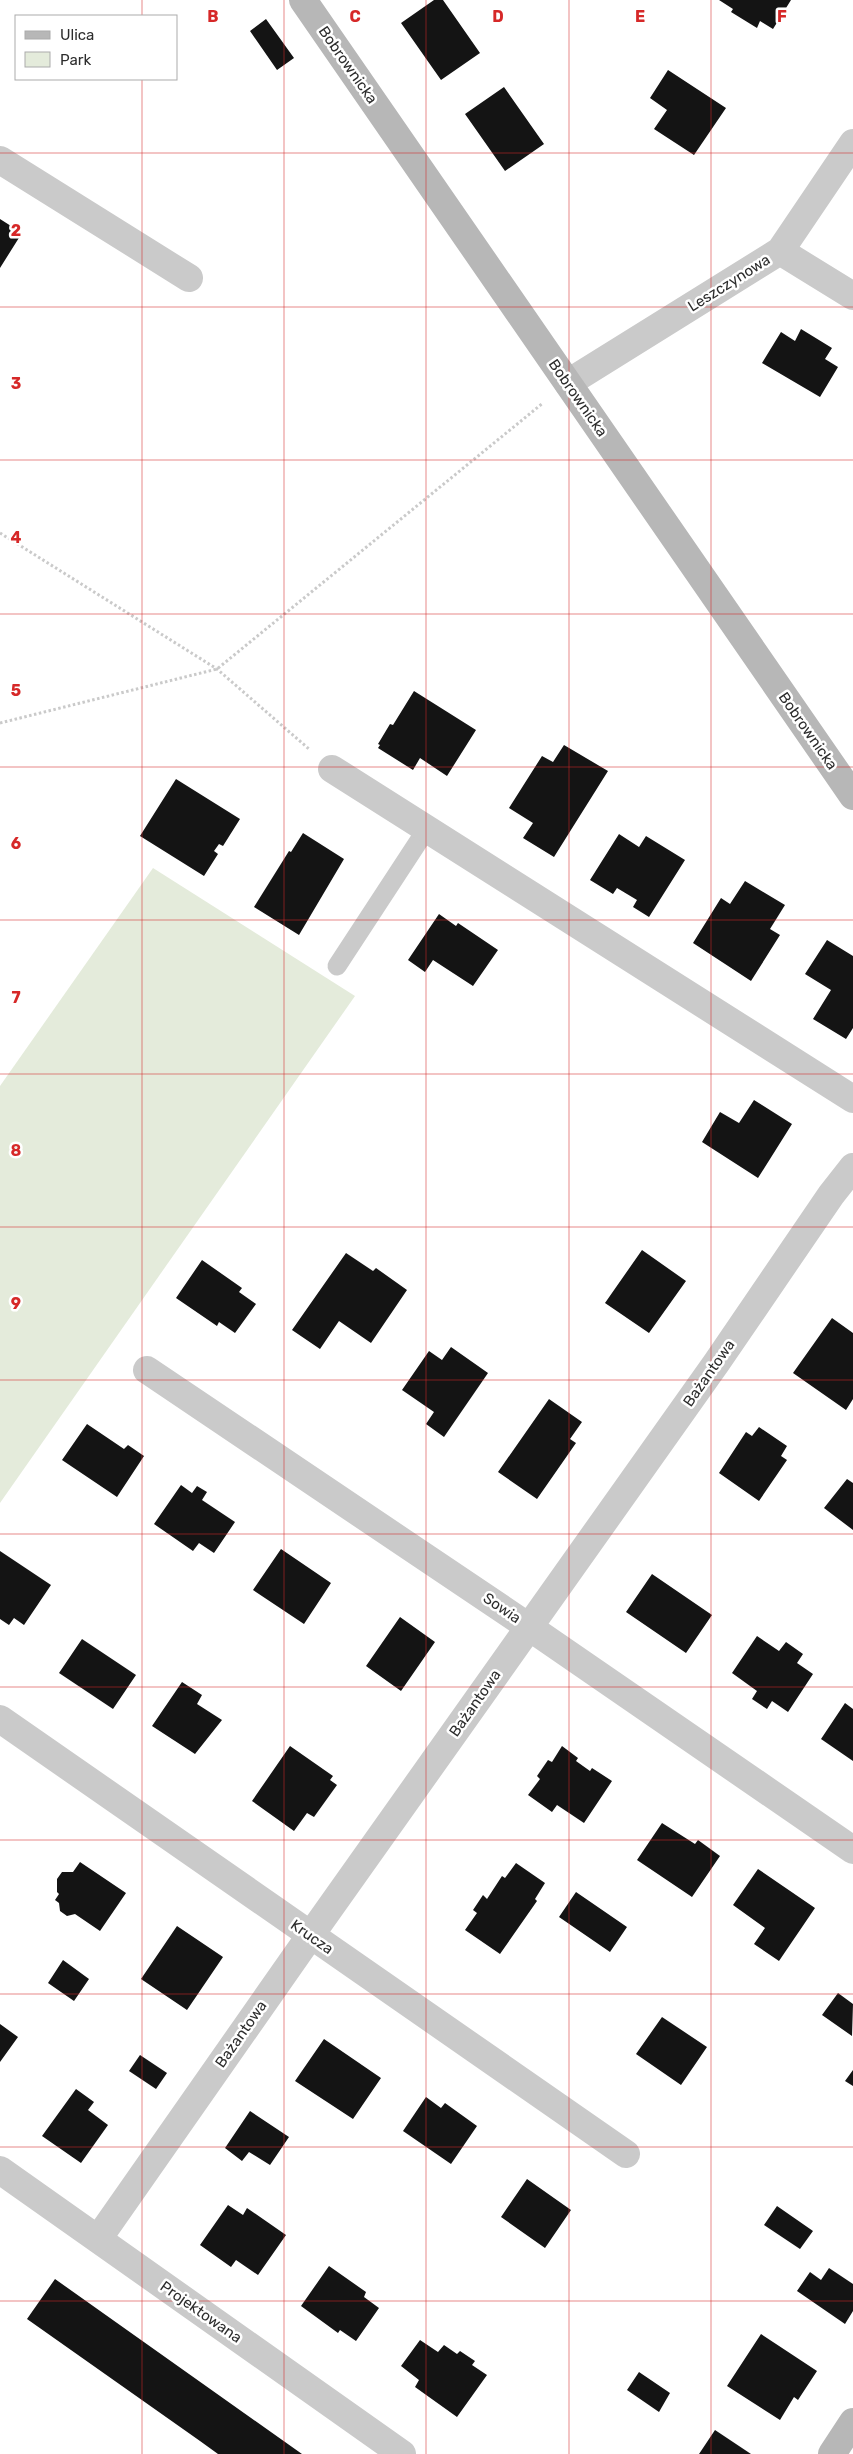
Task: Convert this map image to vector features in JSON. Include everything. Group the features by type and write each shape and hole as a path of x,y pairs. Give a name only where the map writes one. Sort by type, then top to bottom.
{"street":[{"name":"Bobrownicka","path":"303,0 853,796"},
{"name":"Leszczynowa","path":"568,383 780,251 853,144"},
{"path":"0,160 188,278"},
{"path":"780,251 853,296"},
{"path":"332,769 853,1099"},
{"name":"Bażantowa","path":"98,2239 310,1936 717,1362 831,1195 853,1167"},
{"name":"Sowia","path":"147,1370 529,1627 853,1850"},
{"name":"Krucza","path":"0,1719 626,2154"},
{"name":"Projektowana","path":"0,2170 402,2454"},
{"path":"832,2454 853,2422"}],"lane":[{"path":"337,966 426,830"}],"path":[{"path":"0,723 217,669 568,383"},
{"path":"0,533 217,669 332,769"}],"green space":[{"path":"153,868 355,996 0,1503 0,1086"}],"building":[{"path":"434,0 443,0 480,53 441,80 401,23"},
{"path":"719,0 791,0 773,29 760,21 757,28 731,12 733,9"},
{"path":"266,19 294,58 277,70 250,31"},
{"path":"668,70 726,108 694,155 654,129 667,110 650,98"},
{"path":"504,87 544,144 505,171 465,114"},
{"path":"0,219 22,233 0,268"},
{"path":"801,329 832,348 825,359 838,367 820,397 762,363 781,332 795,341"},
{"path":"414,691 476,730 447,776 420,758 413,770 378,748 380,745 378,744 390,724 393,725"},
{"path":"564,745 608,771 554,857 523,838 533,823 509,808 542,756 553,762"},
{"path":"176,779 240,819 223,846 219,844 214,851 218,854 204,876 140,836"},
{"path":"303,833 344,859 299,935 254,907 289,851 291,852"},
{"path":"619,834 639,847 646,836 685,860 649,917 633,907 637,900 617,888 613,894 590,880"},
{"path":"745,881 785,905 770,929 780,935 751,981 693,943 721,898 730,904"},
{"path":"439,914 456,926 458,923 498,950 473,986 433,960 425,972 408,960"},
{"path":"827,940 853,956 853,1028 846,1039 813,1019 831,990 805,974"},
{"path":"754,1100 792,1124 758,1178 702,1142 720,1112 739,1123"},
{"path":"642,1250 686,1281 649,1333 605,1303"},
{"path":"346,1253 373,1271 376,1268 407,1290 371,1343 339,1321 320,1349 292,1330"},
{"path":"202,1260 242,1288 239,1292 256,1304 235,1333 219,1322 217,1326 176,1298"},
{"path":"832,1318 853,1333 853,1399 846,1410 793,1373"},
{"path":"451,1347 488,1373 444,1437 426,1424 434,1412 402,1390 429,1351 442,1360"},
{"path":"549,1399 582,1422 570,1439 576,1443 537,1499 498,1472"},
{"path":"87,1424 124,1449 128,1445 144,1456 117,1497 62,1460"},
{"path":"759,1427 787,1446 781,1456 787,1460 759,1501 719,1473 746,1432 752,1436"},
{"path":"847,1479 853,1483 853,1530 824,1508"},
{"path":"181,1485 192,1493 197,1486 207,1492 202,1500 235,1522 214,1553 199,1543 193,1551 154,1524"},
{"path":"281,1549 331,1583 304,1624 253,1590"},
{"path":"0,1551 51,1585 24,1625 14,1618 9,1625 0,1619"},
{"path":"652,1574 712,1615 686,1653 626,1612"},
{"path":"400,1617 435,1642 401,1691 366,1666"},
{"path":"757,1636 779,1651 786,1642 803,1654 797,1663 813,1674 788,1712 772,1701 767,1709 752,1699 757,1691 732,1673"},
{"path":"82,1639 136,1675 113,1709 59,1673"},
{"path":"182,1682 202,1695 197,1704 222,1720 195,1754 152,1726"},
{"path":"845,1703 853,1709 853,1761 821,1739"},
{"path":"290,1746 333,1776 330,1780 337,1785 314,1817 307,1813 294,1831 252,1801"},
{"path":"562,1746 578,1758 576,1761 590,1771 592,1768 612,1781 584,1823 557,1805 552,1812 528,1795 540,1779 537,1776 548,1760 552,1762"},
{"path":"662,1823 695,1844 698,1840 720,1856 692,1897 637,1860"},
{"path":"80,1862 126,1893 100,1931 75,1914 67,1916 60,1911 59,1903 55,1900 59,1894 57,1892 57,1879 62,1872 73,1872"},
{"path":"516,1863 545,1883 535,1899 537,1901 500,1954 465,1930 477,1913 473,1910 483,1895 487,1899 502,1876 505,1878"},
{"path":"758,1869 815,1908 779,1961 754,1944 765,1928 733,1905"},
{"path":"576,1892 627,1927 610,1952 559,1917"},
{"path":"177,1926 223,1957 187,2010 141,1979"},
{"path":"63,1960 89,1979 74,2001 48,1983"},
{"path":"838,1993 853,2004 852,2036 822,2015"},
{"path":"662,2017 707,2047 681,2085 636,2054"},
{"path":"0,2024 18,2037 0,2062"},
{"path":"324,2039 381,2078 353,2119 295,2081"},
{"path":"140,2055 167,2073 156,2089 129,2071"},
{"path":"853,2070 853,2086 845,2081"},
{"path":"76,2089 94,2102 88,2110 108,2125 81,2163 42,2136"},
{"path":"426,2097 441,2108 445,2103 477,2126 451,2164 403,2131"},
{"path":"250,2111 289,2137 270,2165 249,2152 242,2161 225,2148"},
{"path":"527,2179 571,2210 545,2248 501,2217"},
{"path":"228,2205 243,2215 247,2208 286,2235 258,2275 236,2260 231,2267 200,2245"},
{"path":"777,2206 813,2231 800,2249 764,2225"},
{"path":"329,2266 366,2292 364,2297 379,2308 356,2341 340,2330 338,2333 301,2306"},
{"path":"829,2268 853,2284 853,2311 845,2324 797,2291 810,2272 821,2280"},
{"path":"55,2279 302,2454 218,2454 27,2319"},
{"path":"761,2334 817,2371 798,2400 794,2397 780,2420 727,2386"},
{"path":"420,2340 438,2352 444,2345 457,2354 460,2351 475,2361 472,2365 487,2375 457,2417 415,2387 419,2380 401,2366"},
{"path":"639,2372 670,2393 659,2412 627,2390"},
{"path":"715,2430 751,2454 699,2454"}]}
